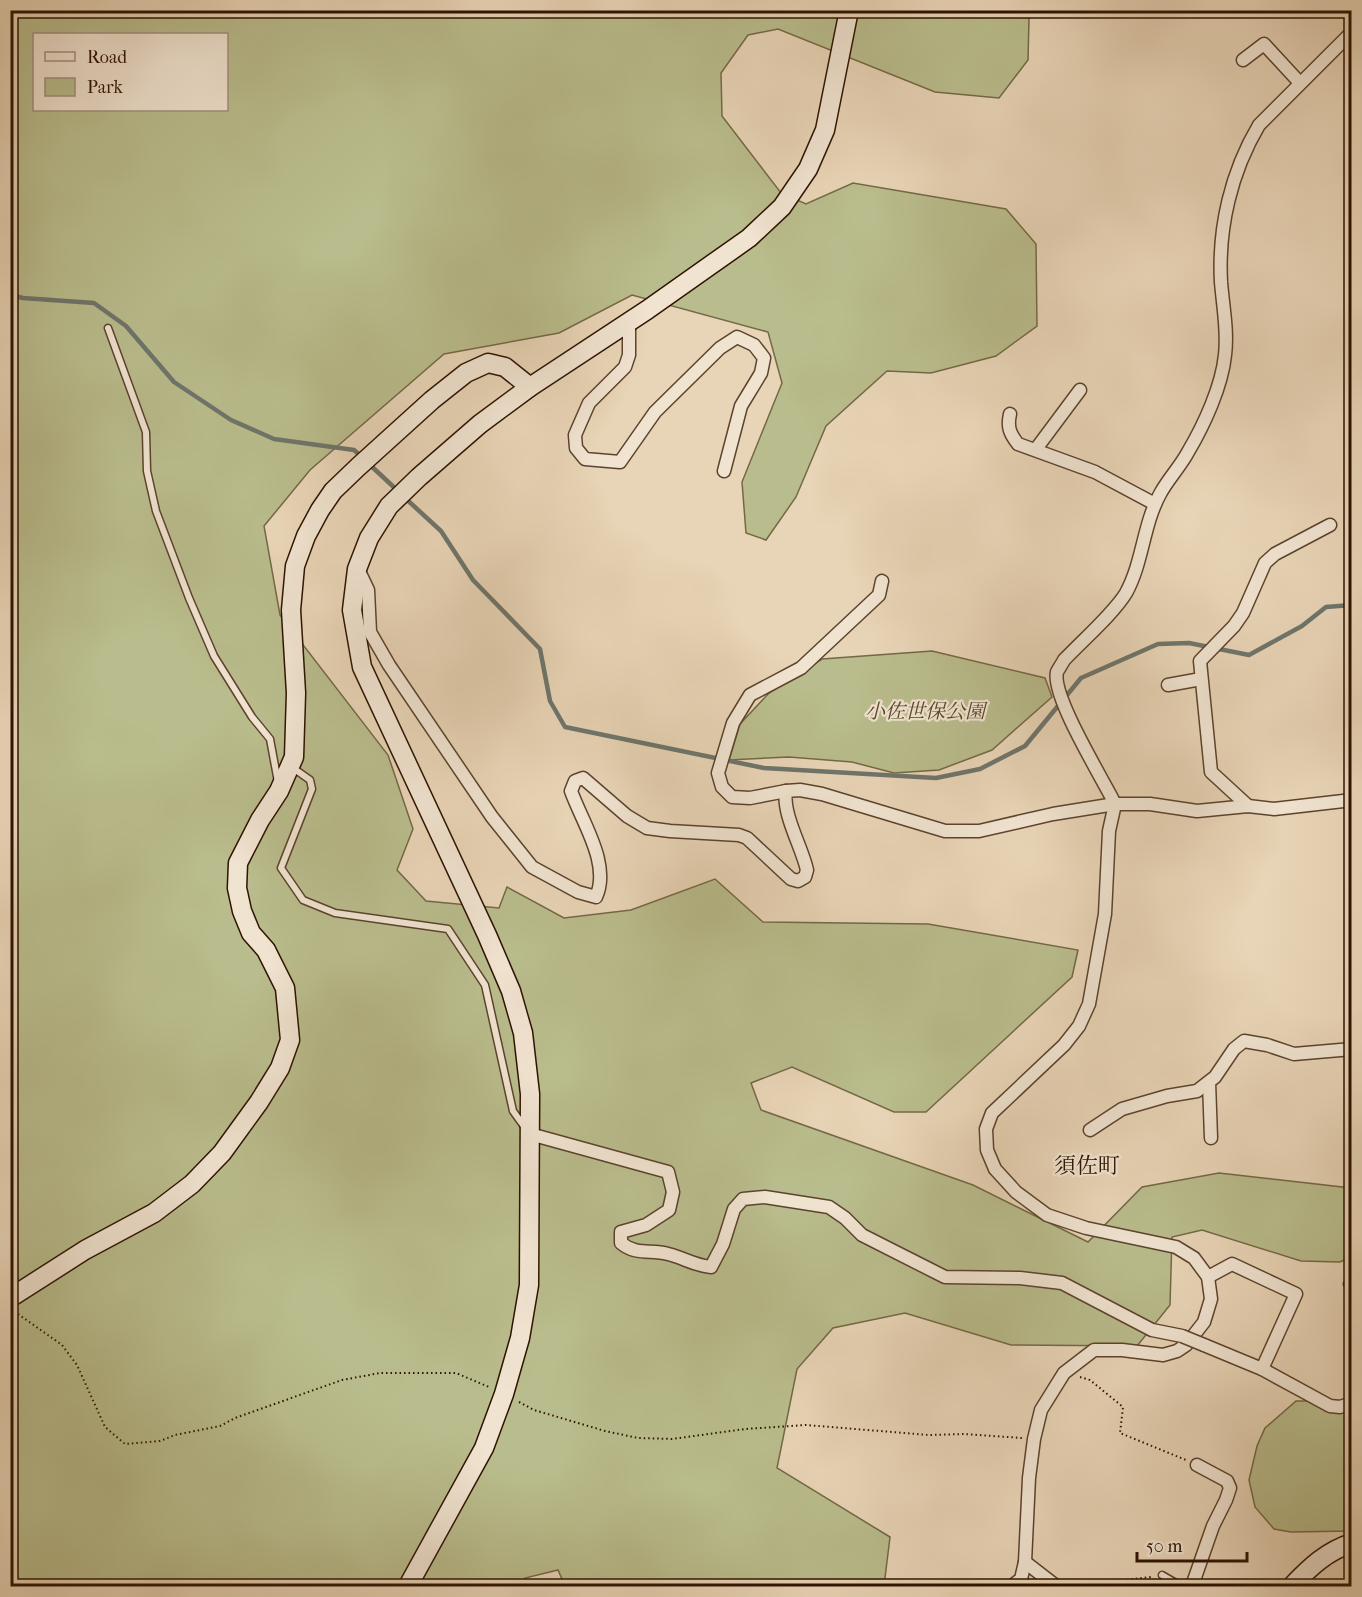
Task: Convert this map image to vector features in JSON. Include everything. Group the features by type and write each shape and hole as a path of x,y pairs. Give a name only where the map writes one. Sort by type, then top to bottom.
{"street":[{"path":"408,1587 484,1448 504,1394 520,1338 529,1286 530,1094 523,1033 511,991 362,667 352,610 357,568 369,538 389,506 480,424 530,387 629,322 749,238 782,207 808,169 825,130 849,10"},
{"path":"1012,1587 1021,1579 1025,1562 1029,1478 1034,1439 1041,1410 1064,1372 1094,1350 1122,1350 1163,1356 1177,1351 1186,1345 1204,1322 1211,1299 1208,1277 1194,1258 1176,1247 1086,1228 1047,1215 1016,1192 995,1169 987,1150 986,1129 992,1113 1064,1045 1079,1026 1089,1004 1105,914 1109,831 1115,804 1073,728 1060,690 1057,673 1064,660 1126,593 1160,493 1188,453 1207,415 1225,358 1227,336 1221,280 1221,243 1224,219 1248,143 1259,125 1352,32"},
{"path":"1243,60 1264,44 1300,83"},
{"path":"629,322 629,355 625,367 589,403 575,435 576,448 585,459 620,462 655,412 720,348 738,337 754,345 764,358 762,373 741,406 724,471"},
{"path":"10,1298 85,1250 154,1213 192,1184 222,1153 280,1068 290,1040 285,988 266,950 251,933 242,910 237,888 238,863 248,840 279,791 294,757 296,729 291,610 295,566 306,536 320,510 333,491 364,461 466,373 488,363 505,368 530,387"},
{"path":"1036,449 1080,390"},
{"path":"1010,414 1008,424 1010,434 1018,444 1095,472 1155,504"},
{"path":"1248,806 1211,772 1200,661 1234,626 1243,613 1265,563 1275,554 1330,525"},
{"path":"357,568 368,590 370,632 389,665 492,817 532,867 557,882 596,897 601,886 601,873 590,834 579,815 570,791 575,781 583,778 627,816 646,828 739,835 747,838 791,879 798,881 805,878 807,870 791,821 785,798 786,791"},
{"path":"882,581 879,595 801,668 750,695 733,723 718,773 722,787 732,797 750,798 800,790 822,794 945,831 979,831 1053,814 1115,804 1150,804 1197,811 1248,806 1274,809 1352,801"},
{"path":"1168,685 1201,679"},
{"path":"1090,1130 1122,1109 1167,1096 1197,1091 1215,1077 1234,1049 1244,1041 1267,1045 1294,1054 1352,1049"},
{"path":"1209,1082 1211,1138"},
{"path":"530,1134 668,1172 673,1191 669,1210 646,1225 621,1232 621,1243 631,1250 668,1254 694,1265 711,1267 723,1244 734,1209 743,1199 765,1197 829,1208 845,1218 862,1235 945,1277 1020,1278 1062,1283 1152,1330 1182,1336 1204,1345 1262,1370 1330,1406 1340,1407 1352,1404"},
{"path":"1208,1277 1232,1264 1296,1294 1262,1370"},
{"path":"1192,1587 1213,1526 1230,1488 1227,1480 1197,1465"},
{"path":"1292,1587 1311,1566 1330,1552 1352,1543"},
{"path":"1025,1562 1056,1587"}],"lane":[{"path":"108,328 146,432 147,471 156,512 214,657 252,717 270,739 279,791"},
{"path":"290,766 310,780 312,789 281,868 303,900 335,913 448,929 485,985 513,1111 530,1134"},
{"path":"1162,1575 1181,1587"}],"path":[{"path":"10,1308 62,1345 77,1365 105,1427 125,1444 160,1441 175,1435 220,1426 235,1418 342,1380 380,1373 456,1373 534,1410 604,1431 638,1438 672,1439 745,1429 806,1425 929,1435 964,1434 1034,1439"},
{"path":"1090,1380 1123,1407 1120,1433 1197,1465"},
{"path":"1110,1587 1125,1580 1162,1575"}],"green space":[{"path":"11,11 1020,11 1029,19 1028,60 999,98 935,92 778,29 748,35 721,73 722,116 781,193 806,204 853,183 1006,209 1036,244 1037,326 996,356 931,373 887,371 826,426 796,497 766,540 746,533 742,482 782,383 768,332 632,295 559,333 444,354 310,470 264,526 280,615 388,755 413,829 397,870 426,901 499,908 507,887 564,918 631,910 715,879 763,922 928,924 1078,950 1072,977 926,1112 894,1112 792,1067 751,1083 761,1110 973,1185 1088,1242 1142,1187 1219,1173 1351,1188 1351,1257 1340,1262 1301,1261 1202,1230 1172,1237 1170,1305 1137,1346 1011,1345 905,1313 833,1328 797,1369 777,1468 890,1537 884,1586 565,1586 558,1570 525,1578 523,1586 11,1586"},
{"name":"小佐世保公園","path":"932,651 1045,678 1052,697 992,750 939,770 894,773 852,762 789,757 729,760 740,724 769,693 822,659"},
{"path":"1296,1401 1351,1404 1351,1531 1291,1532 1274,1529 1255,1507 1249,1480 1257,1446 1265,1428"}],"waterway":[{"path":"10,295 94,303 126,326 174,382 231,420 274,439 354,450 363,458"},
{"path":"369,464 398,491"},
{"path":"404,497 441,531 473,580 540,649 550,701 565,727 764,768 936,778 980,769 1025,746 1081,678 1158,644 1189,643 1249,655 1302,626 1326,607 1352,605"}],"district":[{"name":"須佐町","path":"1087,1165"}]}
